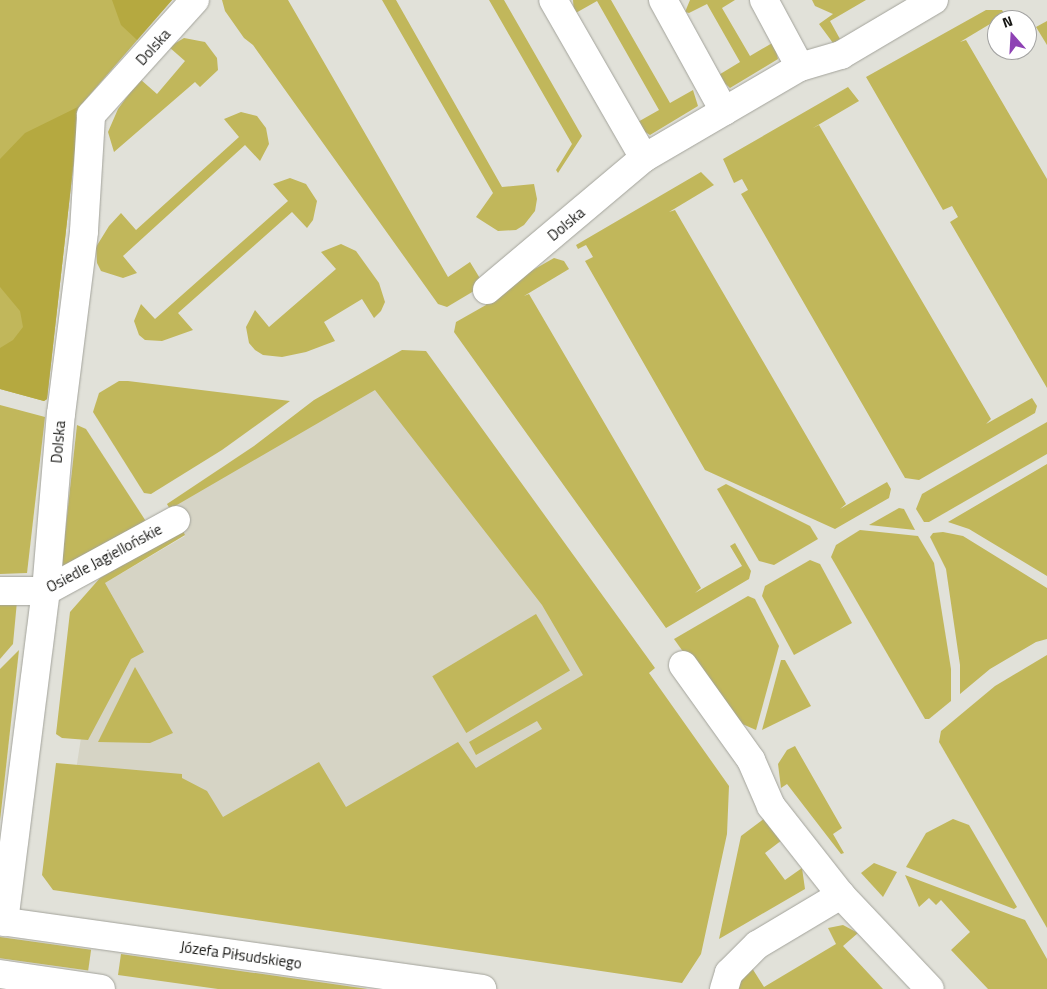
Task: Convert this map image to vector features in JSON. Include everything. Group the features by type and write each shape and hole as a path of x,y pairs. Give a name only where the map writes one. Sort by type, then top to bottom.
{"street":[{"name":"Dolska","path":"2,922 46,592 60,414 84,231 91,115 195,0"},
{"path":"553,0 644,158"},
{"path":"664,0 724,111"},
{"path":"764,0 800,67"},
{"name":"Dolska","path":"487,290 644,158 800,67 841,55 934,0"},
{"name":"Osiedle Jagiellońskie","path":"0,591 46,592 176,520"},
{"path":"683,666 751,760 771,806 841,895 930,989"},
{"path":"724,989 729,973 757,945 841,895"},
{"name":"Józefa Piłsudskiego","path":"2,922 482,989"},
{"path":"0,974 54,986 101,989"}],"shaded area":[{"path":"0,0 172,0 80,106 47,399 44,401 0,389"},
{"path":"112,0 172,0 137,40 121,25"},
{"path":"222,0 288,0 448,277 470,262 484,285 447,307 438,304 253,45 244,38 225,11"},
{"path":"382,0 396,0 502,187 534,184 537,199 535,211 524,225 516,230 498,231 476,217 493,193"},
{"path":"489,0 504,0 582,136 558,173 556,170 572,144"},
{"path":"573,0 611,0 670,103 693,90 698,106 650,135 642,130 636,123 659,110 597,1 574,14"},
{"path":"690,0 735,0 722,8 750,56 774,42 778,59 730,88 717,76 740,62 707,4 689,13 685,12"},
{"path":"812,0 866,0 830,21 840,39 833,43 819,24 833,14 815,6"},
{"path":"987,10 987,26 960,42 966,40 1047,179 1047,388 950,222 958,217 952,206 943,210 866,77"},
{"path":"1047,21 1047,45 1037,29 1037,26"},
{"path":"184,38 205,42 217,58 218,70 200,87 195,82 114,152 108,132 118,109 140,79 157,94 185,61 169,47"},
{"path":"848,87 859,101 813,128 819,125 991,419 986,424 1032,398 1037,406 1035,413 919,480 905,478 741,194 748,190 742,179 734,183 723,159"},
{"path":"80,106 47,399 44,401 0,389 0,348 13,340 23,327 20,311 0,287 0,159 25,133"},
{"path":"241,112 257,116 266,128 269,144 260,161 245,145 123,256 137,273 123,278 101,271 97,263 96,247 109,226 121,213 136,230 239,137 224,119"},
{"path":"701,172 714,185 669,212 675,210 846,504 840,509 887,482 891,489 889,498 835,529 705,470 585,261 593,257 586,245 578,249 576,245"},
{"path":"290,178 306,184 317,201 313,220 307,228 292,212 178,313 193,330 162,341 145,340 139,335 134,321 141,304 155,319 288,201 273,184"},
{"path":"341,244 356,251 379,283 385,302 381,311 374,318 362,299 324,322 335,341 306,352 282,357 263,355 255,350 249,343 246,327 255,310 269,327 336,269 321,252"},
{"path":"554,258 564,261 569,269 524,296 529,294 701,588 695,593 742,566 730,546 735,543 751,571 749,579 666,628 454,332 456,322 486,305 489,295"},
{"path":"402,350 426,351 655,668 649,673 729,786 727,834 701,954 682,983 53,890 42,875 56,763 182,774 182,778 207,791 223,817 319,762 346,807 458,742 476,768 542,729 537,721 476,755 469,742 583,675 542,605 375,390 170,509 167,504 254,446 314,400"},
{"path":"398,367 690,771 59,880 105,583 185,536 167,504"},
{"path":"119,381 290,401 222,450 151,494 144,493 93,412 99,393"},
{"path":"0,405 45,417 27,573 0,574"},
{"path":"1047,422 1047,454 929,522 924,522 916,509 922,494"},
{"path":"77,425 86,429 149,526 61,571"},
{"path":"1047,464 1047,576 969,529 948,522"},
{"path":"726,484 810,526 818,539 774,565 759,561 717,489"},
{"path":"899,508 904,509 915,530 869,525"},
{"path":"182,529 185,535 105,583 144,652 131,659 88,740 62,738 56,734 70,612 100,578"},
{"path":"860,530 918,536 934,563 951,669 951,701 929,719 925,719 831,557 836,545"},
{"path":"943,532 963,536 1047,588 1047,639 1036,642 990,669 960,694 960,665 946,569 930,537 933,533"},
{"path":"810,560 820,564 852,623 794,655 762,596 765,586"},
{"path":"748,596 755,599 779,646 756,730 731,719 674,639"},
{"path":"0,599 17,601 13,644 0,659"},
{"path":"536,614 570,671 466,733 432,676"},
{"path":"19,650 0,821 0,669"},
{"path":"1047,655 1047,928 939,742 941,731 995,686"},
{"path":"781,660 785,660 811,706 762,730"},
{"path":"135,667 173,733 150,743 98,742"},
{"path":"795,746 842,828 833,834 844,853 841,854 787,784 781,788 778,764 787,750"},
{"path":"765,818 782,840 765,853 785,880 802,868 805,889 719,939 741,836"},
{"path":"953,819 969,825 1017,907 1014,909 906,867 926,833"},
{"path":"874,863 897,872 883,897 861,873"},
{"path":"905,875 1025,920 1047,959 1047,989 988,989 951,950 970,932 941,900 936,905 929,898 919,907"},
{"path":"843,925 858,933 843,946 883,989 736,989 738,981 752,968 764,987 836,944 828,928"},
{"path":"0,937 91,950 88,971 0,958"},
{"path":"121,954 368,989 218,989 118,975"}]}
